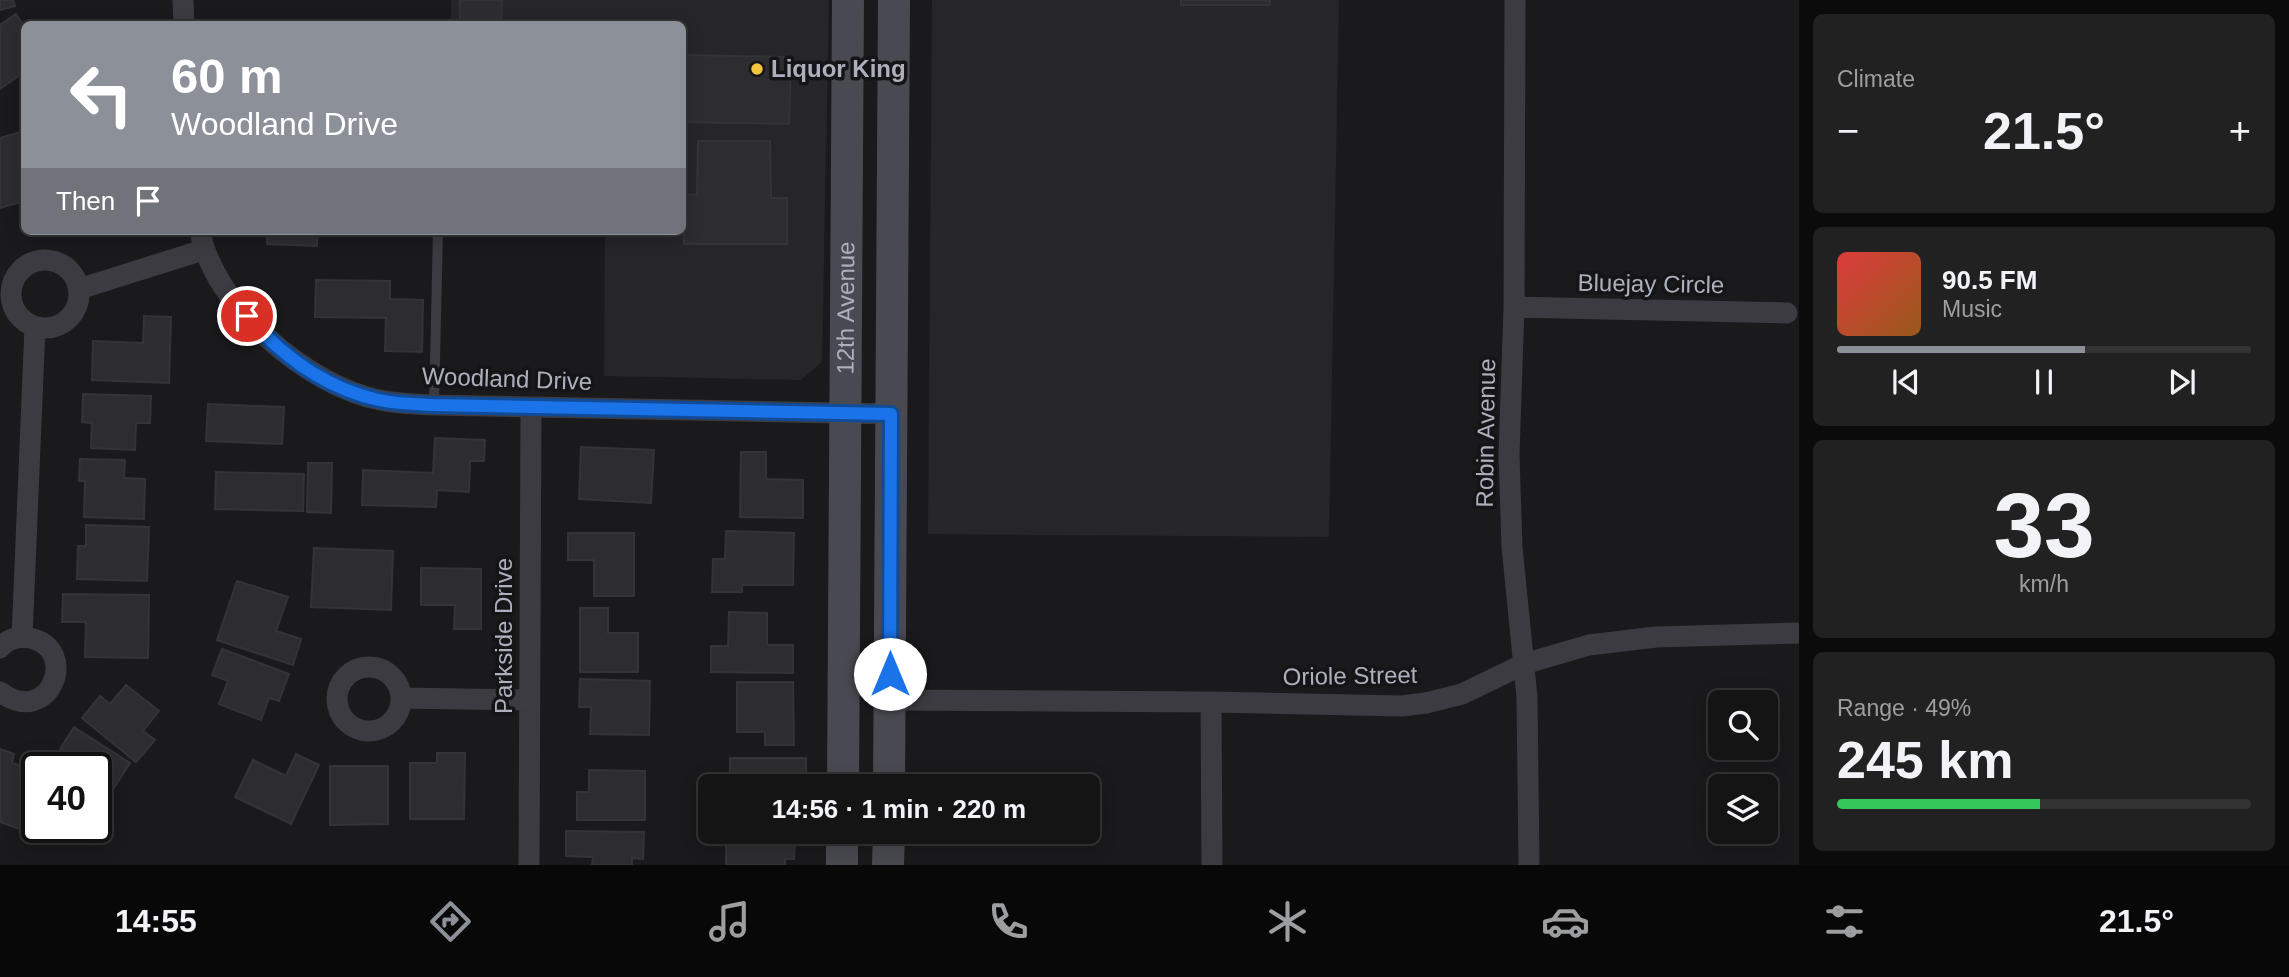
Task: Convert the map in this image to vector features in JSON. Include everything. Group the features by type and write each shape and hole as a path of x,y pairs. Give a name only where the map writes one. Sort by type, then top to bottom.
{"street":[{"path":"183,0 184,21"},
{"name":"12th Avenue","path":"843,774 848,0"},
{"name":"12th Avenue","path":"889,774 894,0"},
{"name":"Robin Avenue","path":"1515,0 1514,307 1509,455 1512,547 1527,697 1529,865"},
{"path":"79,289 202,240"},
{"name":"Woodland Drive","path":"202,240 230,296 265,337 304,369 342,388 380,400 434,405 891,414"},
{"path":"37,261 59,263 75,278 79,289 75,311 58,325 35,327 17,314 10,293 12,282 18,272 37,261"},
{"name":"Bluejay Circle","path":"1514,307 1787,313"},
{"path":"22,637 35,327"},
{"name":"Parkside Drive","path":"529,865 531,407"},
{"name":"Oriole Street","path":"890,700 1374,706 1426,703 1462,694 1524,664 1589,646 1656,637 1799,633"},
{"path":"0,648 22,637 37,640 48,648 55,659 57,669 53,684 44,696 32,701 11,700 0,692"},
{"path":"401,698 530,700"},
{"path":"1212,702 1212,865"},
{"path":"842,844 842,865"},
{"path":"888,865 889,844"}],"lane":[{"path":"434,405 438,235"}],"shaded area":[{"path":"451,0 829,0 822,362 801,380 604,376 605,235 686,235 686,21 451,21"},
{"path":"932,0 1339,0 1329,537 928,534"}],"building":[{"path":"0,0 13,0 15,6 0,10"},
{"path":"460,0 502,0 501,21 460,21"},
{"path":"1181,0 1270,0 1270,5 1181,5"},
{"path":"16,14 21,22 21,74 0,89 0,25"},
{"path":"686,55 791,57 789,124 686,122"},
{"path":"21,132 21,202 0,208 0,138"},
{"path":"698,141 770,141 771,198 787,198 787,244 684,244 686,194 697,195"},
{"path":"267,235 318,235 317,246 267,244"},
{"path":"316,280 390,281 390,299 423,300 422,352 385,351 386,318 315,317"},
{"path":"144,316 171,317 169,383 92,380 93,341 143,343"},
{"path":"83,394 151,396 150,423 136,423 135,450 91,448 92,423 82,422"},
{"path":"208,404 284,407 282,444 206,441"},
{"path":"435,438 485,440 484,461 470,461 469,492 437,490 436,507 362,505 363,470 433,473"},
{"path":"581,447 654,450 651,503 579,499"},
{"path":"741,452 766,452 766,479 803,480 803,518 740,517"},
{"path":"80,459 125,460 124,478 145,479 144,519 84,517 85,481 79,481"},
{"path":"308,463 332,463 331,513 307,512"},
{"path":"216,472 304,474 303,511 215,509"},
{"path":"86,525 149,527 147,581 77,579 78,546 86,546"},
{"path":"726,531 794,533 793,585 742,585 742,592 712,592 713,559 725,559"},
{"path":"568,533 634,533 634,596 594,596 594,560 568,560"},
{"path":"314,548 393,551 391,610 311,607"},
{"path":"421,568 481,569 481,629 454,629 455,605 421,605"},
{"path":"237,581 288,597 276,631 301,639 293,665 217,640"},
{"path":"63,594 149,595 148,658 85,657 86,622 62,622"},
{"path":"580,608 608,608 608,633 638,633 638,672 580,672"},
{"path":"729,612 767,613 767,645 793,645 793,673 711,672 711,646 728,646"},
{"path":"222,649 289,674 279,701 269,698 261,720 219,704 228,681 212,675"},
{"path":"580,679 650,681 649,735 590,734 591,707 579,707"},
{"path":"737,682 793,682 794,745 765,745 765,732 737,732"},
{"path":"126,685 159,711 143,731 155,740 136,762 82,718 100,696 110,704"},
{"path":"74,727 130,763 112,791 112,752 66,752 60,749"},
{"path":"0,749 14,754 12,763 21,766 21,823 19,829 0,822"},
{"path":"437,753 465,753 464,819 410,819 410,763 437,763"},
{"path":"296,754 319,765 291,824 235,797 253,760 286,776"},
{"path":"730,758 806,758 806,774 730,774"},
{"path":"330,766 388,766 388,824 330,825"},
{"path":"589,770 645,771 645,820 577,820 577,792 589,792"},
{"path":"566,831 644,832 643,859 632,858 632,865 592,865 593,857 566,856"},
{"path":"726,844 795,844 794,859 785,859 785,865 726,865"}],"place":[{"name":"Liquor King","path":"757,69"}],"route":[{"path":"247,316 265,337 304,369 342,388 380,400 434,405 891,414 890,674"}]}
